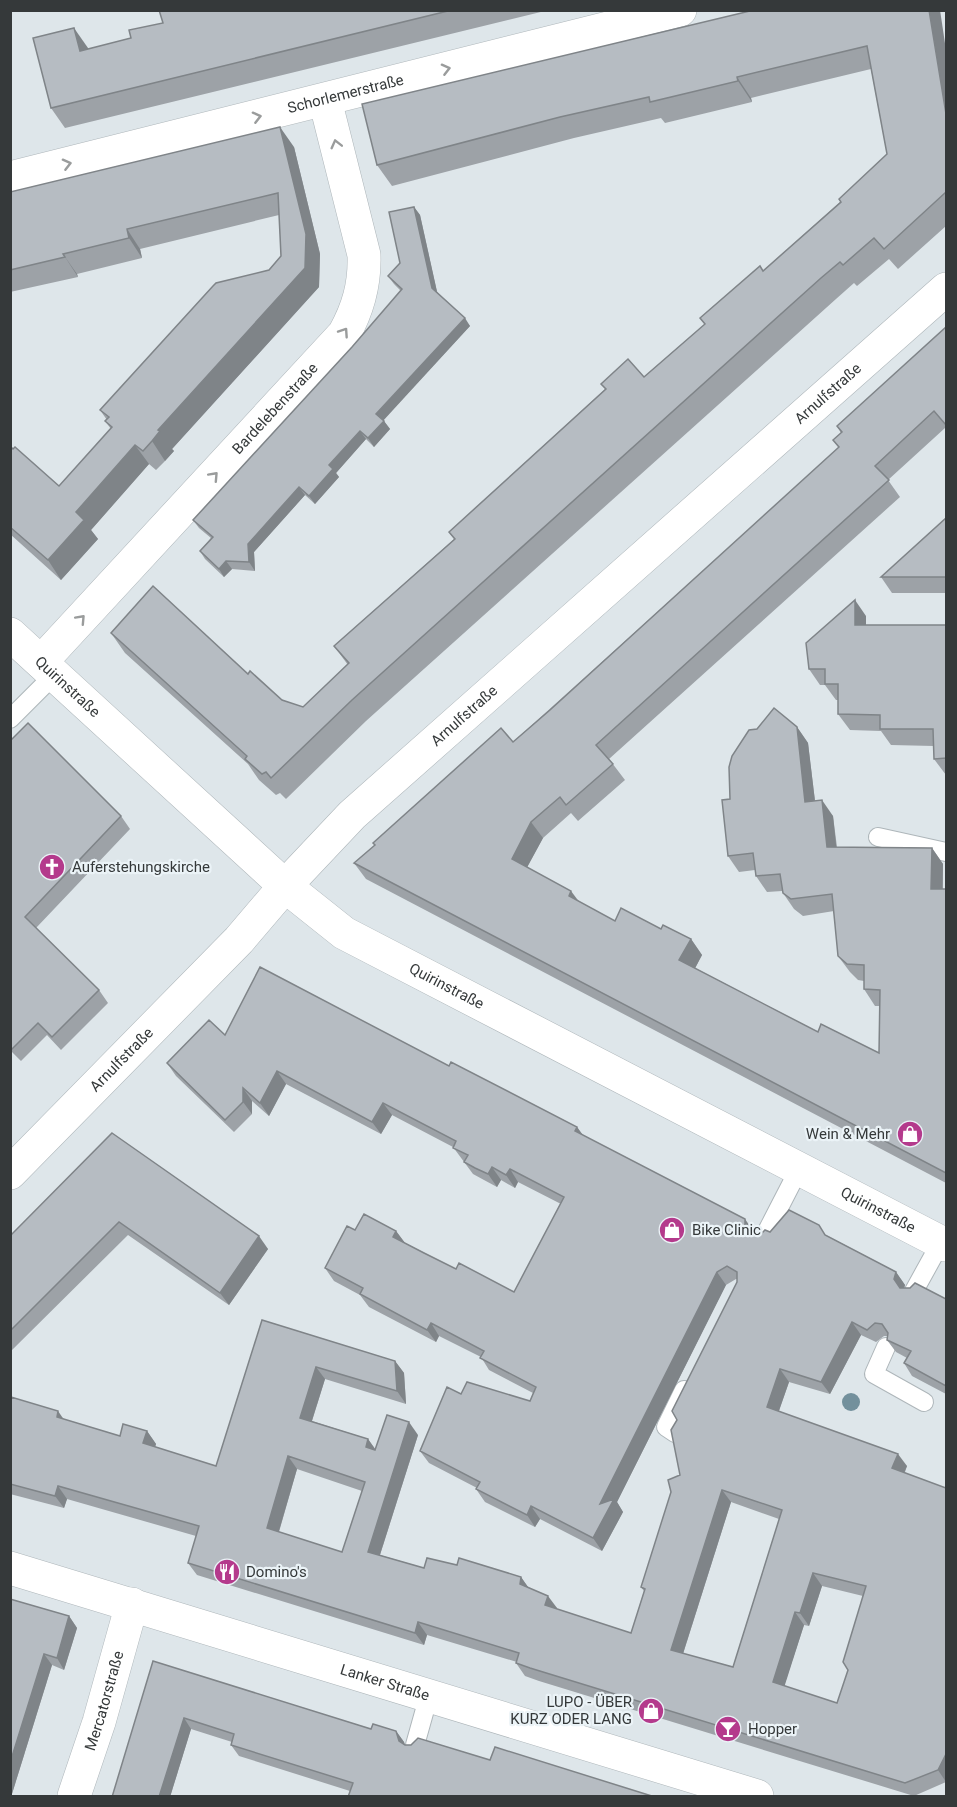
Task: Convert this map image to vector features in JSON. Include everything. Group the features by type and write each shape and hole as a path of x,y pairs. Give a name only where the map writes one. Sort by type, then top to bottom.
{"street":[{"name":"Schorlemerstraße","path":"10,178 680,10"},
{"name":"Bardelebenstraße","path":"48,668 336,343 357,311 364,276 364,255 325,100"},
{"name":"Arnulfstraße","path":"10,1173 239,940 285,886 352,815 946,290"},
{"name":"Quirinstraße","path":"10,634 285,886 344,933 944,1244"},
{"name":"Lanker Straße","path":"10,1568 757,1797"},
{"name":"Mercatorstraße","path":"74,1797 99,1722 132,1604"}],"lane":[{"path":"10,719 48,668"},
{"path":"878,837 946,852"},
{"path":"764,1237 799,1169"},
{"path":"914,1291 944,1244"},
{"path":"886,1347 874,1374 924,1402"},
{"path":"675,1433 666,1427 693,1374"},
{"path":"415,1745 429,1695"}],"building":[{"path":"159,10 452,10 51,108 33,38 74,28 80,51 131,38 129,30 163,23"},
{"path":"754,10 929,10 946,114 946,192 884,249 874,238 843,265 840,262 821,278 352,700 271,778 266,772 262,774 245,759 247,756 111,633 153,586 248,674 250,671 282,700 303,707 349,663 334,646 455,539 449,532 606,389 601,384 628,359 644,377 705,324 700,318 760,266 763,271 841,202 839,199 887,154 867,46 737,77 738,81 650,102 649,97 560,117 377,165 362,104"},
{"path":"280,127 306,234 305,268 158,430 160,431 143,451 135,445 76,512 84,520 48,560 10,527 10,446 13,449 15,447 59,486 112,427 105,421 109,417 100,410 213,286 216,283 269,270 281,256 278,193 127,229 129,238 10,270 10,192"},
{"path":"414,207 432,288 465,318 376,414 384,421 368,438 360,431 329,465 333,469 309,496 299,487 248,544 249,562 226,561 219,569 200,551 213,537 193,520 352,347 402,289 388,276 400,263 389,212"},
{"path":"946,327 946,425 934,411 875,466 889,480 596,745 613,764 566,805 560,797 531,822 512,859 571,891 569,896 615,921 621,908 661,929 663,925 691,939 679,960 818,1032 821,1024 879,1053 880,990 864,989 864,965 847,964 838,956 832,894 791,899 783,893 780,874 756,876 753,853 728,856 722,800 730,799 729,767 732,756 749,730 757,729 774,708 797,727 805,802 822,800 827,847 932,848 931,889 946,889 946,1173 354,863 375,845 373,843 501,728 513,742 550,710 839,447 833,440 842,432 837,426"},
{"path":"946,518 946,577 881,577"},
{"path":"855,600 855,625 946,625 946,758 934,759 933,729 880,729 880,715 838,714 838,684 825,684 825,669 809,669 806,643"},
{"path":"28,723 121,816 25,917 99,990 52,1037 38,1023 12,1049 10,1047 10,741"},
{"path":"260,967 449,1066 451,1062 577,1127 575,1131 745,1219 745,1230 751,1235 761,1234 765,1230 770,1232 789,1210 819,1225 825,1235 896,1272 894,1279 900,1288 910,1288 915,1283 946,1299 946,1386 904,1363 911,1351 887,1340 888,1333 882,1324 875,1323 867,1330 852,1322 821,1382 780,1369 767,1407 898,1454 892,1468 946,1488 946,1754 938,1770 905,1783 530,1668 516,1663 519,1653 418,1622 415,1633 188,1563 199,1526 58,1486 55,1496 10,1484 11,1397 58,1411 57,1417 120,1436 123,1424 147,1431 143,1443 216,1466 262,1320 395,1361 397,1391 316,1367 300,1418 368,1439 366,1447 375,1450 387,1415 409,1422 368,1552 424,1568 427,1558 457,1565 459,1558 521,1577 520,1584 548,1596 545,1605 631,1633 645,1589 641,1587 671,1492 668,1480 680,1475 671,1430 677,1420 672,1411 737,1282 737,1272 727,1266 717,1272 600,1504 614,1499 593,1538 531,1506 527,1515 476,1489 480,1482 420,1451 447,1387 461,1394 467,1382 530,1401 536,1387 480,1358 484,1351 431,1323 427,1330 360,1294 363,1288 325,1268 347,1226 355,1230 364,1214 396,1231 393,1237 456,1269 459,1263 514,1292 564,1197 510,1169 506,1175 492,1167 488,1174 475,1168 464,1162 468,1155 453,1148 456,1141 383,1103 372,1122 277,1071 260,1103 243,1088 243,1102 225,1120 167,1063 209,1020 225,1035","holes":["288,1456 365,1482 342,1552 267,1528","722,1490 782,1510 733,1667 671,1650","813,1573 866,1586 843,1662 848,1670 837,1703 773,1682 795,1612 800,1613"]},
{"path":"112,1133 259,1236 220,1293 119,1222 10,1331 10,1236"},
{"path":"10,1599 69,1616 57,1658 44,1654 10,1763"},
{"path":"153,1661 371,1729 373,1724 396,1731 399,1741 405,1745 411,1745 418,1738 490,1760 495,1747 655,1797 348,1797 353,1783 231,1745 234,1734 184,1718 159,1797 112,1797"}],"place":[{"name":"Auferstehungskirche","path":"52,867"},
{"name":"Wein & Mehr","path":"910,1134"},
{"name":"Bike Clinic","path":"672,1230"},
{"name":"Domino's","path":"227,1572"},
{"name":"LUPO - ÜBER KURZ ODER LANG","path":"651,1711"},
{"name":"Hopper","path":"728,1729"}]}
